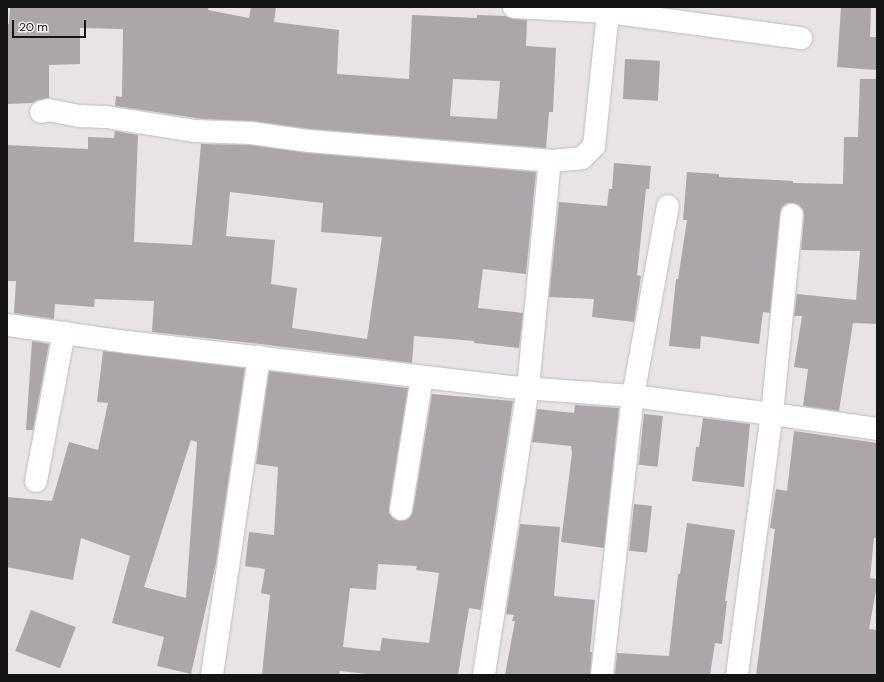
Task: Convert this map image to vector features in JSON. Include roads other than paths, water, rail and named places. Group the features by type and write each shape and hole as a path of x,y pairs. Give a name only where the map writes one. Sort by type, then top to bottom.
{"street":[{"path":"514,7 608,12 801,38"},
{"path":"41,112 48,110 80,116 106,118 194,131 251,132 309,141 550,161 582,158 594,146 608,12"},
{"path":"484,675 528,388 550,161"},
{"path":"602,675 633,396 668,206"},
{"path":"737,675 772,414 792,215"},
{"path":"7,325 422,377 528,388 633,396 877,429"},
{"path":"36,481 64,333"},
{"path":"212,675 259,356"},
{"path":"401,509 422,377"}]}
